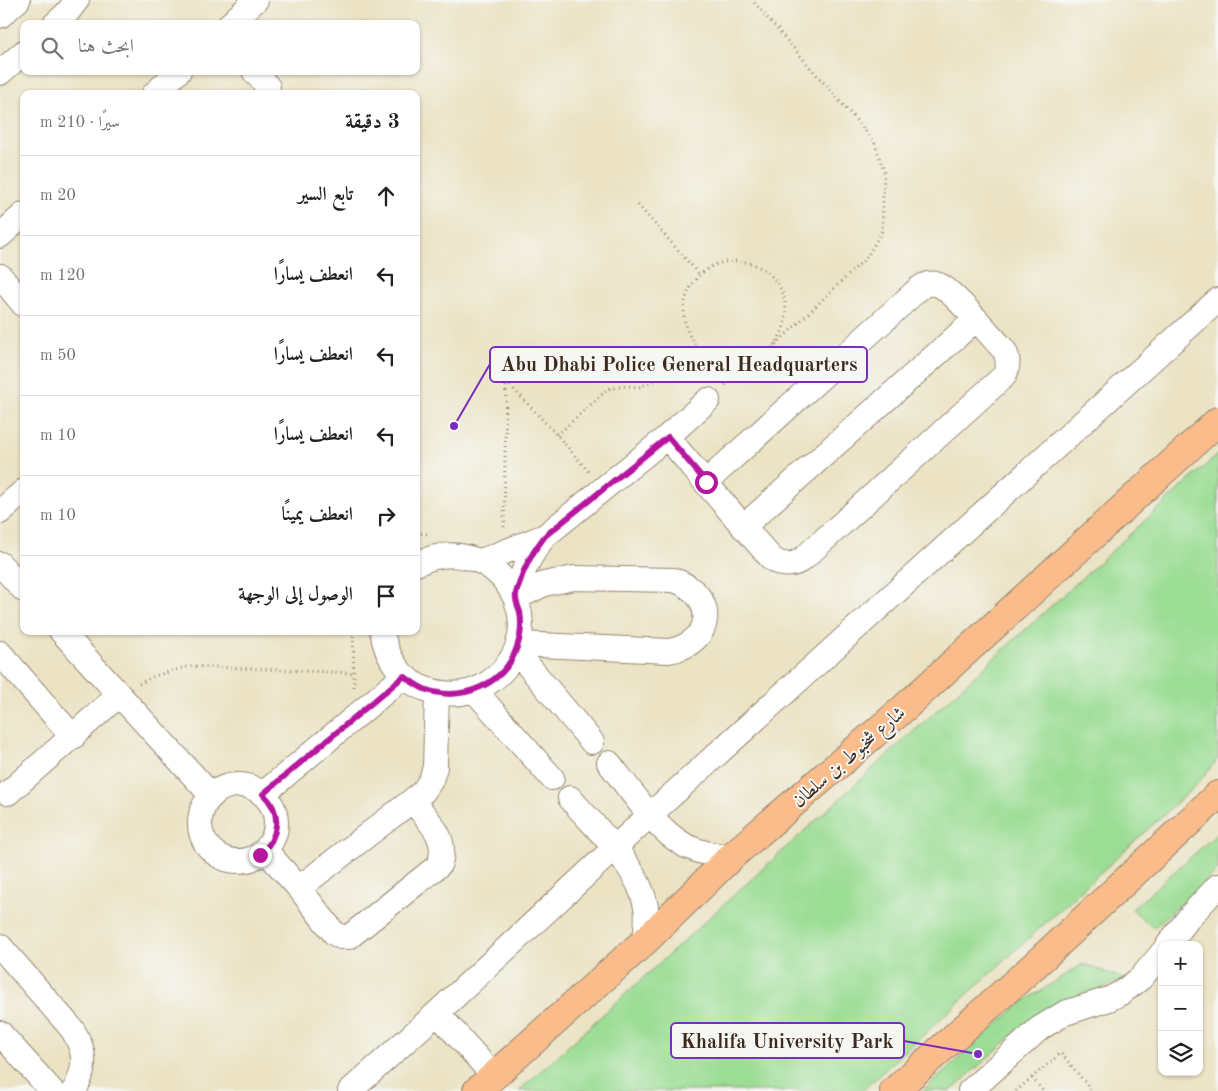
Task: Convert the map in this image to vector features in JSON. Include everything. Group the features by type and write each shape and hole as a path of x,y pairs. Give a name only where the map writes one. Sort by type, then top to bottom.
{"main road":[{"name":"شارع شخبوط بن سلطان","path":"485,1084 645,941 732,856 902,709 1217,424"},
{"path":"894,1091 1218,795"}],"street":[{"path":"0,16 18,0"},
{"path":"59,20 77,0"},
{"path":"234,20 254,1"},
{"path":"0,73 20,56"},
{"path":"158,90 175,75"},
{"path":"0,236 20,218"},
{"path":"0,276 20,300"},
{"path":"668,437 743,526 772,559 778,563 792,564 804,558 1004,376 1008,369 1009,361 1007,355 950,293 938,285 931,284 919,288 706,482"},
{"path":"350,1091 437,1013 651,814 1218,300"},
{"path":"743,526 975,320"},
{"path":"516,597 524,568 533,551 545,536 668,437 708,400"},
{"path":"0,512 20,494"},
{"path":"481,561 545,536"},
{"path":"382,635 388,654 404,676 425,689 437,692 456,694 474,690 488,684 509,664 517,648 521,628 520,612 516,597 510,586 501,576 481,561 468,556 448,555 429,558 420,562"},
{"path":"0,564 20,586"},
{"path":"516,597 544,584 574,578 674,580 687,584 697,593 704,605 705,618 702,631 693,642 682,649 669,651 517,648"},
{"path":"65,635 212,796"},
{"path":"517,648 592,742"},
{"path":"0,653 74,737"},
{"path":"263,794 404,676"},
{"path":"474,690 552,778"},
{"path":"299,888 423,792 431,780 435,767 437,692"},
{"path":"8,793 74,737 119,695"},
{"path":"609,763 651,814 673,837 686,846 708,854 732,856"},
{"path":"237,785 251,787 263,794 272,805 277,818 276,832 266,850 254,858 240,861 219,856 208,847 202,835 200,821 203,807 212,796 223,788 237,785"},
{"path":"570,798 634,875 642,891 646,907 645,941"},
{"path":"266,850 337,936 345,938 353,935 438,865 442,857 441,840 413,801"},
{"path":"1171,941 1191,915 1218,886"},
{"path":"0,946 72,1029 79,1040 84,1066 81,1079 74,1091"},
{"path":"970,1091 1040,1028 1065,1013 1109,999 1120,993 1142,978 1158,958"},
{"path":"437,1013 485,1084"},
{"path":"0,1033 52,1091"}],"path":[{"path":"708,400 770,349 867,258 882,231 884,172 874,141 752,0"},
{"path":"638,205 700,275"},
{"path":"736,261 750,263 762,268 772,277 780,287 785,300 786,313 784,326 779,338 770,349 760,356 734,363 709,355 699,347 690,336 684,311 686,298 700,275 711,267 723,262 736,261"},
{"path":"557,435 608,389 626,386 639,387 652,382 699,347"},
{"path":"504,528 506,382 557,435 603,488"},
{"path":"353,635 356,716"},
{"path":"119,695 154,676 190,666 353,673"},
{"path":"1016,1091 1061,1053 1092,1091"},
{"path":"1032,1078 1043,1091"}],"green space":[{"path":"1218,454 1218,759 1195,786 862,1091 519,1091"},
{"path":"1218,833 1218,870 1153,928 1132,909"},
{"path":"1083,964 1125,979 1032,1018 951,1091 923,1091 1021,1003"}],"place":[{"name":"Abu Dhabi Police General Headquarters","path":"454,426"},
{"name":"Khalifa University Park","path":"978,1054"}],"route":[{"path":"260,855 270,845 277,825 275,811 263,794 404,676 425,689 456,694 474,690 488,684 509,664 516,651 521,628 520,612 515,597 524,568 533,551 545,536 668,437 706,482"}]}
